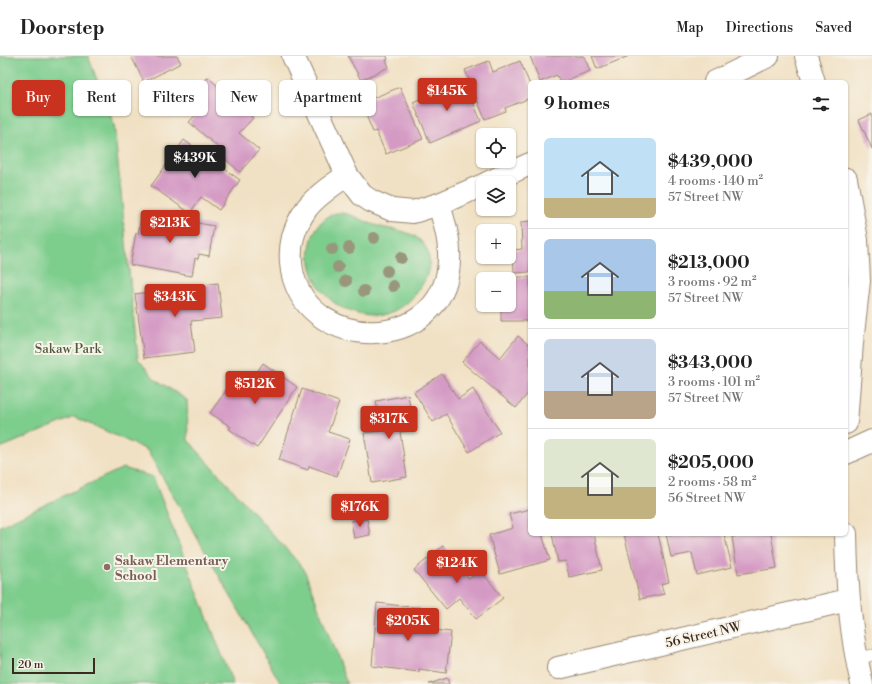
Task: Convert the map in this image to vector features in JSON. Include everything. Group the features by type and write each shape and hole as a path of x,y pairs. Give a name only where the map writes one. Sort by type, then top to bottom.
{"street":[{"path":"292,56 347,175 362,196 375,204 392,210 413,212 438,204 476,188"},
{"path":"719,80 768,56"},
{"path":"806,56 813,80"},
{"path":"503,176 528,165"},
{"path":"347,175 319,196 302,216 291,241 291,264 294,279 304,299 328,320 343,328 361,332 387,332 413,323 426,314 439,299 446,285 450,251 446,229 438,204"},
{"path":"848,190 857,240 859,281 848,396"},
{"path":"848,452 872,441"},
{"path":"846,536 848,600 864,657 862,684"},
{"name":"56 Street NW","path":"558,668 848,600"}],"green space":[{"name":"Sakaw Park","path":"0,56 88,56 97,80 73,80 73,116 111,116 114,125 138,359 155,379 187,400 188,440 304,569 347,684 281,684 147,450 75,417 0,448"},
{"path":"336,213 347,214 378,226 403,231 416,237 424,244 428,252 428,270 420,288 408,302 390,313 372,316 353,313 336,304 323,291 313,275 310,256 313,236 317,228 325,219"},
{"name":"Sakaw Elementary School","path":"123,468 153,477 233,684 0,684 0,526"}],"building":[{"path":"131,56 177,56 181,63 148,80 143,80"},
{"path":"348,56 387,56 388,59 386,60 389,67 361,80"},
{"path":"530,56 584,56 590,71 567,80 559,80 557,75 545,80 539,80"},
{"path":"592,56 629,56 597,69"},
{"path":"489,61 493,72 520,61 528,80 528,99 505,108 506,111 485,119 465,70"},
{"path":"208,77 216,84 216,116 251,116 253,118 239,133 259,150 240,172 216,151 219,148 189,122 195,116 208,116 208,80 205,80"},
{"path":"464,81 481,121 430,143 413,102"},
{"path":"400,87 423,139 386,154 376,131 373,132 366,116 376,116 376,97"},
{"path":"872,114 872,149 859,120"},
{"path":"184,140 240,180 219,210 201,197 190,213 151,186"},
{"path":"142,213 214,226 209,256 199,254 198,259 195,258 192,276 130,265 136,233 138,234"},
{"path":"528,221 528,272 516,273 514,272 514,264 516,264 516,250 522,249 521,222"},
{"path":"516,277 528,277 528,321 501,321 501,312 516,312"},
{"path":"218,283 222,318 191,321 195,352 144,358 135,294"},
{"path":"518,336 528,344 528,393 516,408 462,362 480,341 500,358"},
{"path":"263,363 297,387 257,448 229,429 231,427 210,413 233,381 245,390"},
{"path":"442,374 458,399 473,389 500,432 469,452 446,414 433,422 414,392"},
{"path":"302,389 339,402 328,432 350,439 337,476 309,466 308,470 279,460"},
{"path":"408,395 414,430 400,432 407,477 372,483 364,433 381,431 376,401"},
{"path":"528,509 528,536 543,536 550,560 500,574 489,535 513,528 509,514"},
{"path":"367,519 370,535 354,538 351,521"},
{"path":"552,536 594,536 602,570 569,577 566,561 558,562"},
{"path":"624,536 658,536 669,582 661,584 664,594 640,599"},
{"path":"666,536 724,536 732,567 697,575 692,553 671,557"},
{"path":"771,536 777,568 738,574 732,537"},
{"path":"443,546 469,579 480,570 503,598 476,619 459,598 446,609 414,570"},
{"path":"377,603 420,608 417,628 451,632 446,673 419,669 419,672 372,666"},
{"path":"447,678 449,684 429,684"}],"place":[{"name":"Sakaw Elementary School","path":"107,567"}]}
